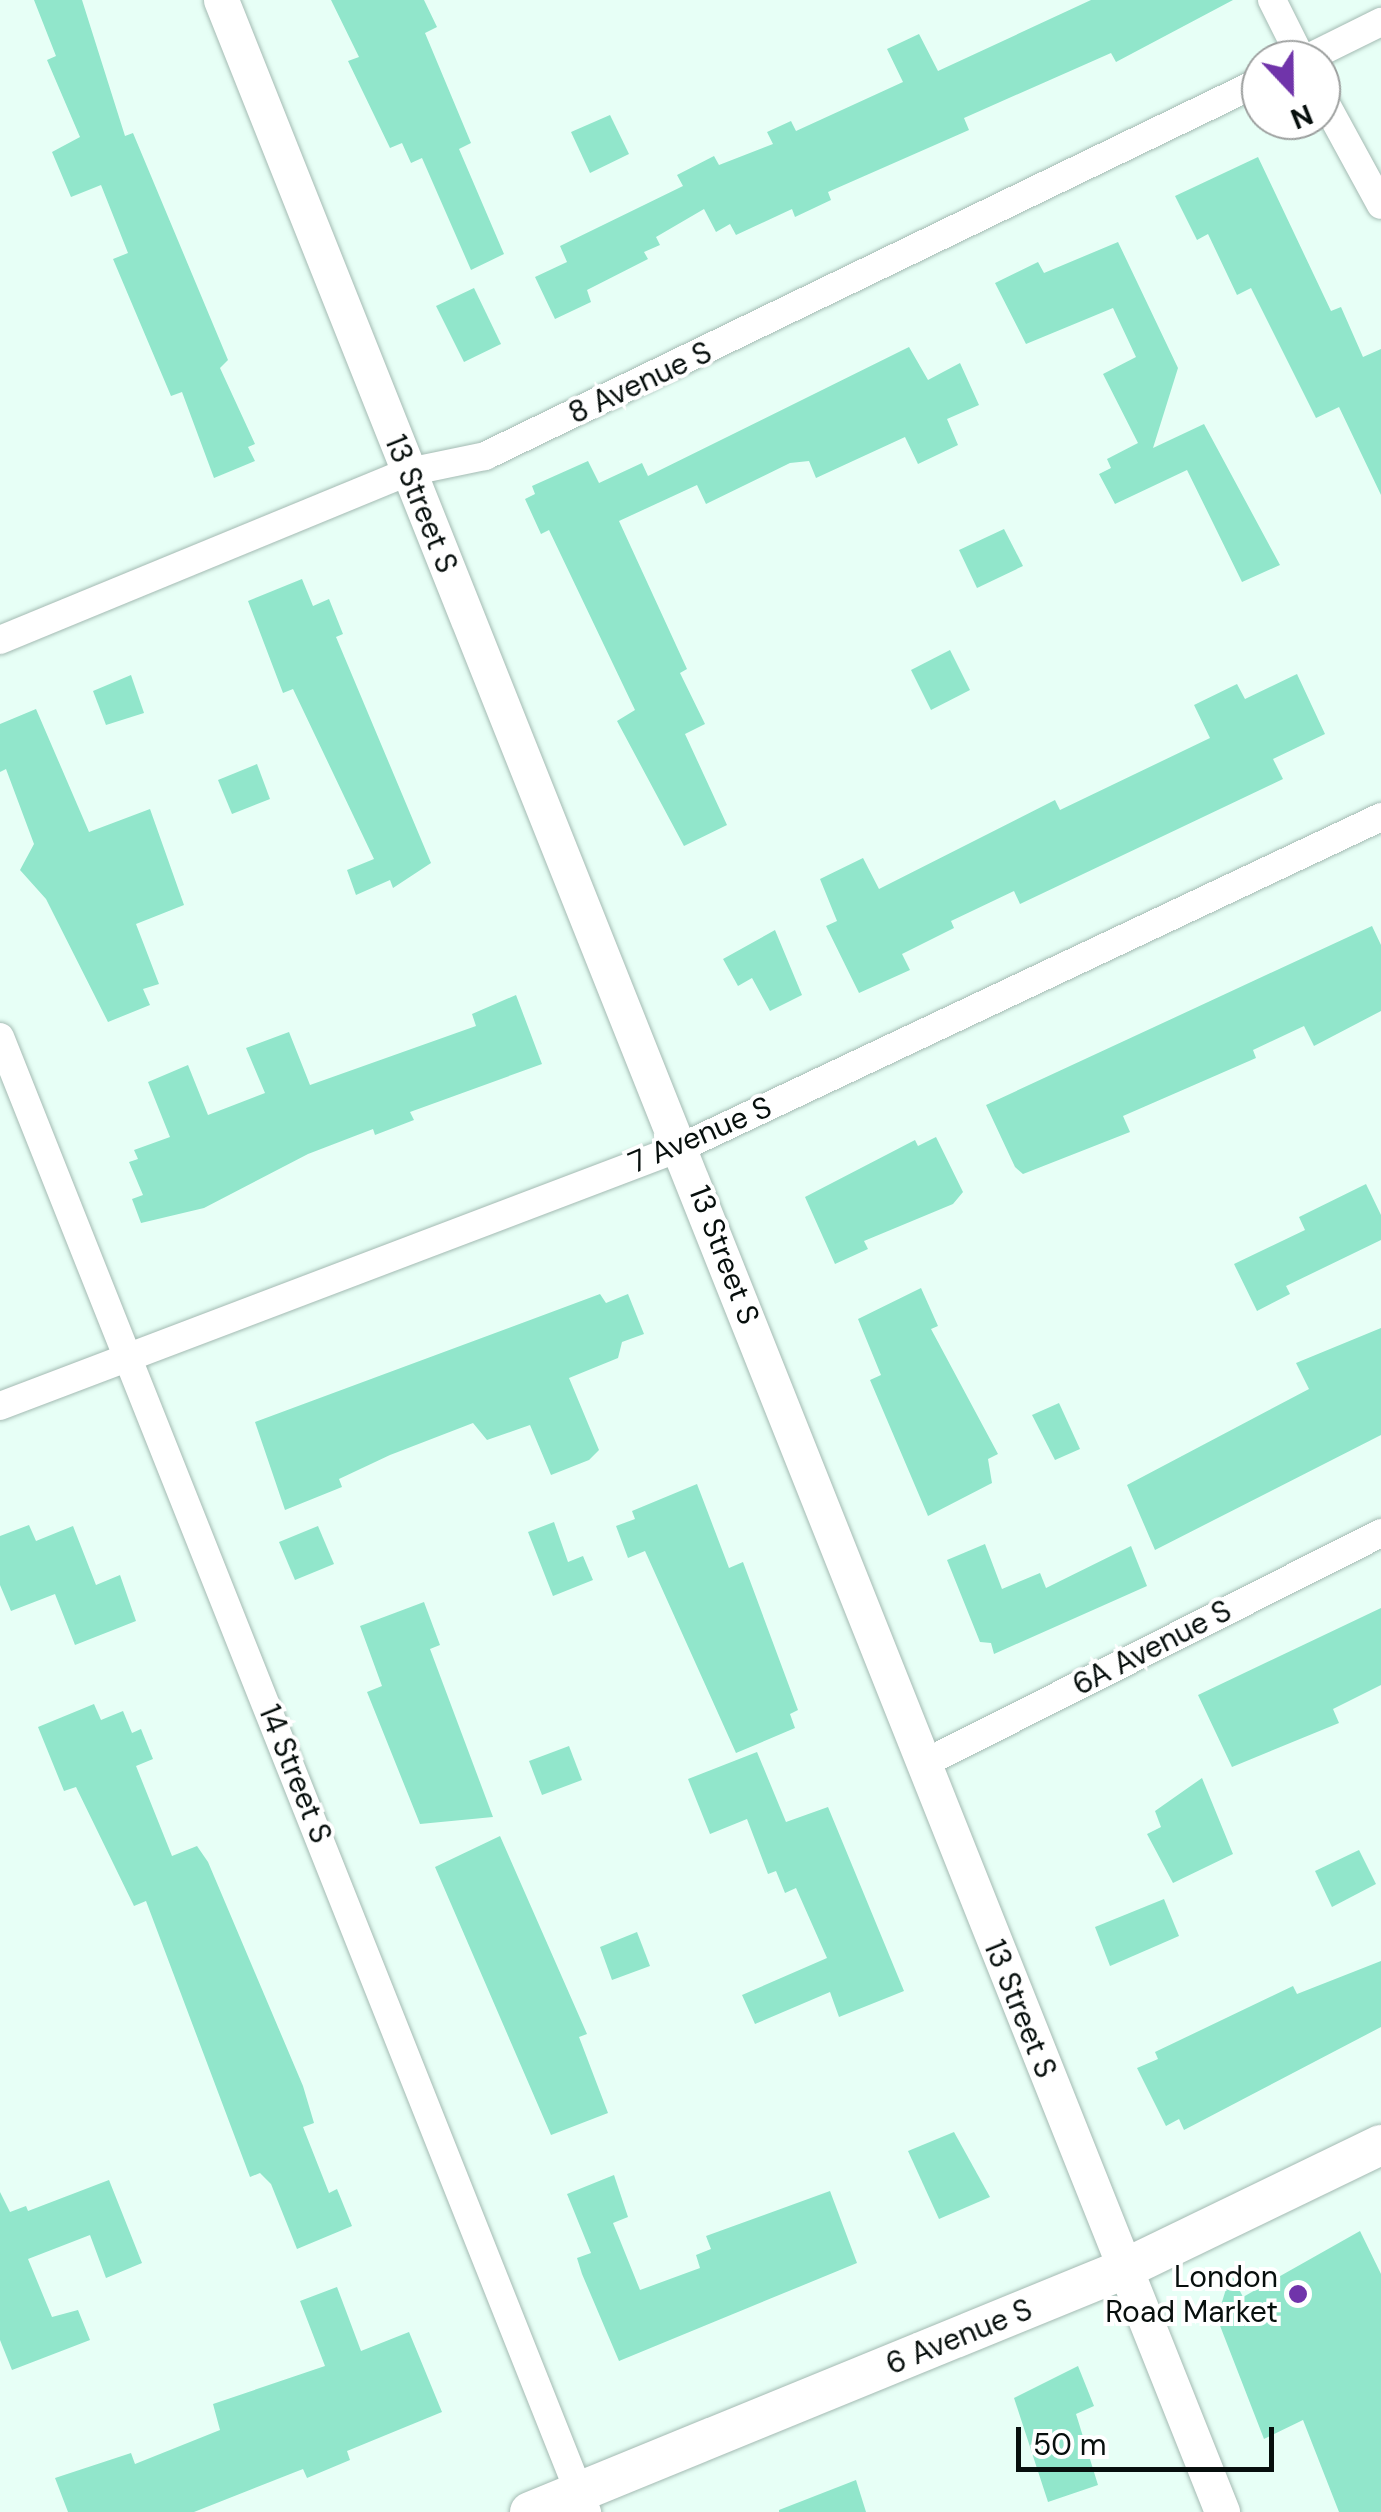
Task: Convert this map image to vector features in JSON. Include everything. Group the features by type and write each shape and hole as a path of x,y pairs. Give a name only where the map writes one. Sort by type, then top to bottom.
{"main road":[{"name":"6 Avenue S","path":"530,2512 582,2502 1124,2269 1381,2145"}],"street":[{"name":"13 Street S","path":"220,0 682,1147 1222,2512"},
{"path":"1272,0 1293,40"},
{"path":"1341,41 1381,22"},
{"name":"8 Avenue S","path":"0,640 408,472 485,456 1241,91"},
{"path":"1341,132 1381,206"},
{"name":"7 Avenue S","path":"0,1406 682,1147 1381,817"},
{"name":"14 Street S","path":"0,1037 582,2502"},
{"name":"6A Avenue S","path":"923,1764 1381,1532"}],"building":[{"path":"34,0 82,0 125,136 133,133 228,360 220,368 255,444 248,447 255,461 214,478 182,392 171,396 113,259 128,253 101,185 71,197 52,152 80,137 47,60 56,56"},
{"path":"331,0 424,0 437,27 425,33 471,143 459,149 504,254 471,270 422,158 411,163 402,143 390,148 348,61 359,57"},
{"path":"1091,0 1233,0 1116,62 1111,53 964,118 969,130 828,192 831,200 795,217 792,209 736,235 730,224 716,232 704,209 656,237 660,245 644,252 648,259 587,290 591,302 555,319 535,277 567,262 560,246 683,186 677,175 714,156 719,165 773,144 767,132 791,121 796,131 903,82 887,49 919,34 938,71"},
{"path":"610,115 629,154 590,173 571,132"},
{"path":"1258,157 1331,311 1341,307 1363,357 1381,349 1381,495 1339,407 1316,418 1251,288 1237,295 1208,234 1197,240 1175,196"},
{"path":"1118,242 1178,368 1153,448 1204,424 1280,565 1242,582 1187,470 1115,504 1099,474 1111,468 1107,459 1138,443 1103,374 1136,357 1113,308 1026,344 995,283 1038,262 1044,273"},
{"path":"474,288 501,344 464,362 436,306"},
{"path":"909,347 928,380 960,363 979,405 947,419 958,445 918,464 905,437 816,478 809,461 790,463 706,504 697,485 619,521 687,669 680,673 705,724 685,734 727,825 684,846 617,721 635,710 549,530 541,534 525,499 535,494 532,486 588,461 599,483 642,463 648,476"},
{"path":"1004,529 1023,566 977,588 959,550"},
{"path":"302,579 313,606 329,599 343,634 336,637 431,863 393,888 390,880 356,895 347,870 374,859 293,689 283,693 248,601"},
{"path":"950,650 970,690 931,710 911,670"},
{"path":"1297,674 1325,734 1273,759 1283,779 1020,904 1014,891 951,921 954,928 902,954 910,970 859,993 826,926 837,921 820,879 863,858 879,889 1055,800 1060,810 1210,738 1194,705 1237,684 1245,699"},
{"path":"131,675 144,713 106,725 93,691"},
{"path":"36,709 89,832 150,809 184,905 136,924 159,984 143,989 150,1005 108,1022 46,899 20,870 34,844 6,769 0,772 0,724"},
{"path":"257,764 270,799 232,814 218,780"},
{"path":"1372,926 1381,945 1381,1011 1314,1046 1304,1026 1253,1050 1256,1058 1123,1116 1130,1132 1023,1174 1015,1167 986,1105"},
{"path":"775,930 802,995 770,1011 752,978 738,986 723,959"},
{"path":"516,995 542,1064 410,1112 414,1120 375,1135 373,1129 308,1154 204,1208 141,1223 132,1199 143,1195 129,1162 138,1159 134,1150 170,1137 148,1082 188,1065 208,1115 265,1093 246,1048 289,1032 310,1085 476,1026 472,1014"},
{"path":"936,1137 963,1192 953,1204 864,1241 868,1249 835,1264 805,1197 915,1140 918,1146"},
{"path":"1366,1184 1381,1215 1381,1240 1286,1286 1290,1294 1257,1311 1234,1264 1305,1230 1299,1217"},
{"path":"921,1288 938,1326 931,1329 998,1454 988,1459 992,1483 928,1516 870,1380 881,1375 858,1319"},
{"path":"600,1294 606,1303 628,1294 644,1334 622,1342 618,1358 569,1378 599,1450 589,1460 551,1475 530,1425 487,1440 473,1423 390,1455 339,1479 342,1487 285,1510 255,1422"},
{"path":"1381,1328 1381,1435 1155,1550 1127,1485 1309,1389 1296,1363"},
{"path":"1059,1403 1080,1449 1055,1460 1032,1415"},
{"path":"697,1484 729,1568 743,1562 798,1710 790,1714 795,1728 736,1753 645,1551 628,1558 616,1526 635,1519 632,1511"},
{"path":"554,1522 568,1562 583,1556 593,1580 553,1596 528,1532"},
{"path":"29,1525 36,1541 73,1526 96,1585 120,1575 136,1621 75,1645 55,1594 11,1611 0,1585 0,1536"},
{"path":"318,1526 334,1564 295,1580 279,1542"},
{"path":"985,1544 1002,1589 1040,1573 1046,1588 1131,1546 1147,1586 994,1654 991,1643 980,1642 947,1560"},
{"path":"424,1602 440,1645 430,1649 493,1817 420,1824 367,1692 382,1686 360,1626"},
{"path":"1381,1608 1381,1685 1333,1709 1339,1723 1232,1767 1198,1695"},
{"path":"94,1704 101,1720 123,1711 132,1733 141,1729 153,1759 136,1766 172,1856 197,1846 208,1862 303,2086 314,2123 303,2127 329,2193 337,2189 352,2226 297,2249 271,2184 260,2173 250,2177 146,1901 134,1906 76,1787 64,1791 38,1727"},
{"path":"569,1746 582,1780 542,1795 529,1761"},
{"path":"757,1752 786,1822 828,1807 904,1991 839,2017 830,1992 755,2024 742,1995 827,1958 796,1888 785,1893 776,1871 768,1874 747,1819 710,1834 688,1779"},
{"path":"1202,1778 1233,1854 1173,1883 1147,1834 1161,1827 1155,1811"},
{"path":"500,1836 587,2034 579,2037 608,2113 551,2135 435,1867"},
{"path":"1359,1850 1376,1884 1332,1907 1315,1871"},
{"path":"1164,1899 1179,1936 1110,1966 1095,1927"},
{"path":"637,1932 650,1966 612,1980 600,1947"},
{"path":"1381,1961 1381,2027 1184,2130 1179,2119 1166,2126 1137,2068 1158,2059 1155,2052 1293,1986 1297,1994"},
{"path":"954,2132 990,2197 939,2219 908,2151"},
{"path":"614,2175 628,2217 613,2223 640,2290 700,2268 696,2255 711,2249 706,2236 830,2191 857,2263 619,2361 577,2258 591,2253 567,2194"},
{"path":"109,2180 142,2263 106,2278 90,2235 28,2259 52,2317 78,2310 90,2340 12,2370 0,2340 0,2192 10,2212 26,2206 28,2211"},
{"path":"1360,2231 1381,2274 1381,2512 1339,2512 1303,2420 1264,2439 1217,2318 1231,2273 1243,2297"},
{"path":"337,2287 361,2351 409,2332 442,2412 347,2451 350,2460 307,2478 303,2469 194,2512 68,2512 55,2478 131,2453 135,2464 220,2430 213,2404 325,2366 300,2301"},
{"path":"1078,2366 1094,2406 1076,2414 1098,2485 1048,2502 1014,2398"},
{"path":"856,2480 866,2512 779,2512 779,2510"}],"place":[{"name":"London Road Market","path":"1298,2294"}]}
